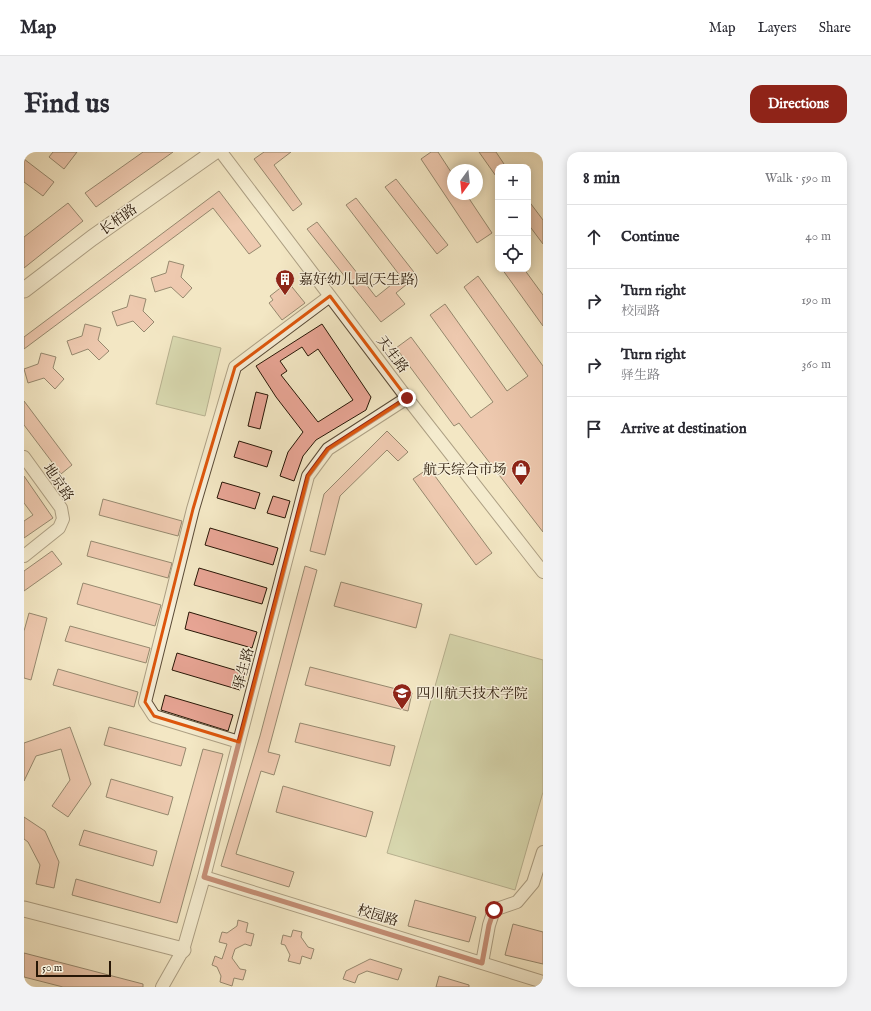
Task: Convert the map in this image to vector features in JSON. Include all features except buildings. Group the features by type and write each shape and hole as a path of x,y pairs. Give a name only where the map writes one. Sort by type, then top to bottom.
{"street":[{"name":"长柏路","path":"24,290 92,238 214,152"},
{"name":"天生路","path":"221,152 407,398 543,572"},
{"path":"239,742 154,716 145,702 193,509 235,367 330,296"},
{"name":"驿生路","path":"162,987 183,950 204,877 308,476 328,449 407,398"},
{"name":"地京路","path":"24,457 61,508 63,519 59,528 24,556"},
{"path":"482,963 489,925 494,910 517,902 533,882 543,852"},
{"name":"校园路","path":"204,877 543,982"},
{"path":"24,909 183,950"}],"highlighted area":[{"path":"330,296 407,398 328,449 308,476 239,742 154,716 145,702 193,509 235,367"}],"green space":[{"path":"173,336 221,348 205,416 156,404"},
{"path":"450,634 543,660 543,792 515,890 387,853"}],"place":[{"name":"嘉好幼儿园(天生路)","path":"285,296"},
{"name":"航天综合市场","path":"521,486"},
{"name":"四川航天技术学院","path":"402,710"}],"route":[{"path":"407,398 328,449 308,476 204,877 482,963 489,925 494,910"}]}
